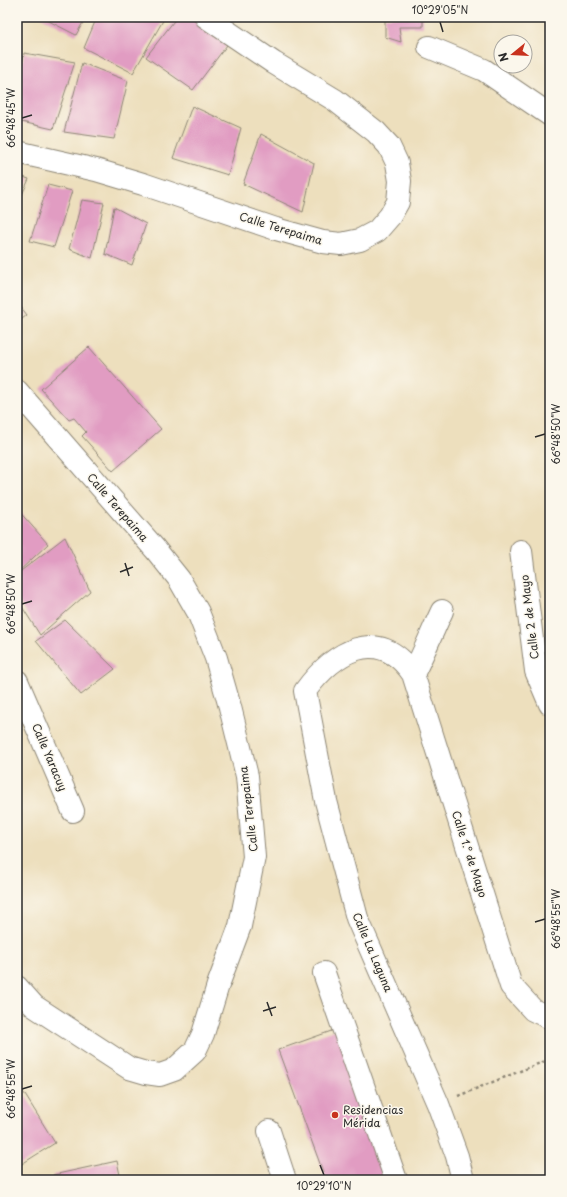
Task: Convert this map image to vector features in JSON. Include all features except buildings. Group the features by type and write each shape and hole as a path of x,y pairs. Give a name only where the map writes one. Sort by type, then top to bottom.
{"street":[{"name":"Calle Terepaima","path":"17,152 96,170 323,242 342,244 360,240 377,231 390,216 398,202 400,181 397,163 389,146 376,132 334,100 274,63 206,17"},
{"path":"429,47 484,70 550,115"},
{"name":"Calle Terepaima","path":"17,391 155,549 179,579 198,612 216,658 247,776 254,857 240,926 218,985 203,1034 196,1050 174,1070 160,1075 129,1068 34,1006 17,987"},
{"name":"Calle 2 de Mayo","path":"521,551 536,671 550,704"},
{"path":"413,674 442,611"},
{"name":"Calle La Laguna","path":"413,674 407,666 393,654 381,648 367,646 356,649 340,657 314,679 305,691 326,801 357,918 438,1104 457,1156 463,1180"},
{"name":"Calle 1.° de Mayo","path":"413,674 511,986 534,1010 550,1018"},
{"name":"Calle Yaracuy","path":"17,681 73,811"},
{"path":"324,973 396,1180"},
{"path":"269,1131 285,1180"}],"path":[{"path":"438,1104 550,1059"}],"place":[{"name":"Residencias Mérida","path":"335,1115"}]}
